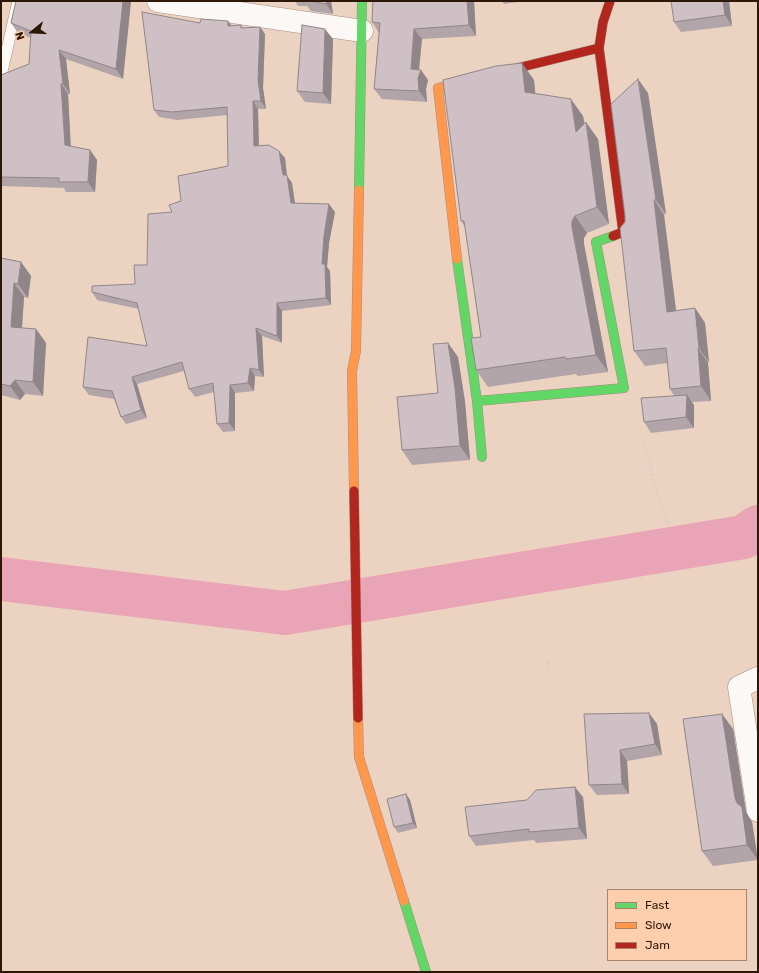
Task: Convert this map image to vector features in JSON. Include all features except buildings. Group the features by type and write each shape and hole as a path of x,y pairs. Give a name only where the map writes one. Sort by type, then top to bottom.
{"street":[{"path":"158,1 362,31"},
{"path":"362,1 356,351 352,371 359,757 426,972"},
{"path":"477,401 624,388 596,242 623,232 600,48 603,22 610,1"},
{"path":"482,457 477,401 458,273 438,88 600,48"},
{"path":"758,678 739,687 758,811"}],"lane":[{"path":"1,76 18,1"}],"path":[{"path":"644,440 659,501 668,524"},
{"path":"548,662 548,672"}],"waterway":[{"path":"1,579 285,613 744,537 758,527"}],"traffic: fast":[{"path":"359,190 362,1"},
{"path":"477,401 624,388 596,242 613,236"},
{"path":"457,259 477,401 482,457"},
{"path":"404,901 426,972"}],"traffic: slow":[{"path":"457,259 438,88 481,77"},
{"path":"354,491 352,371 356,351 359,190"},
{"path":"358,718 359,757 404,901"}],"traffic: jam":[{"path":"481,77 599,48 603,22 610,1"},
{"path":"599,48 623,232 613,236"},
{"path":"354,491 358,718"}]}
